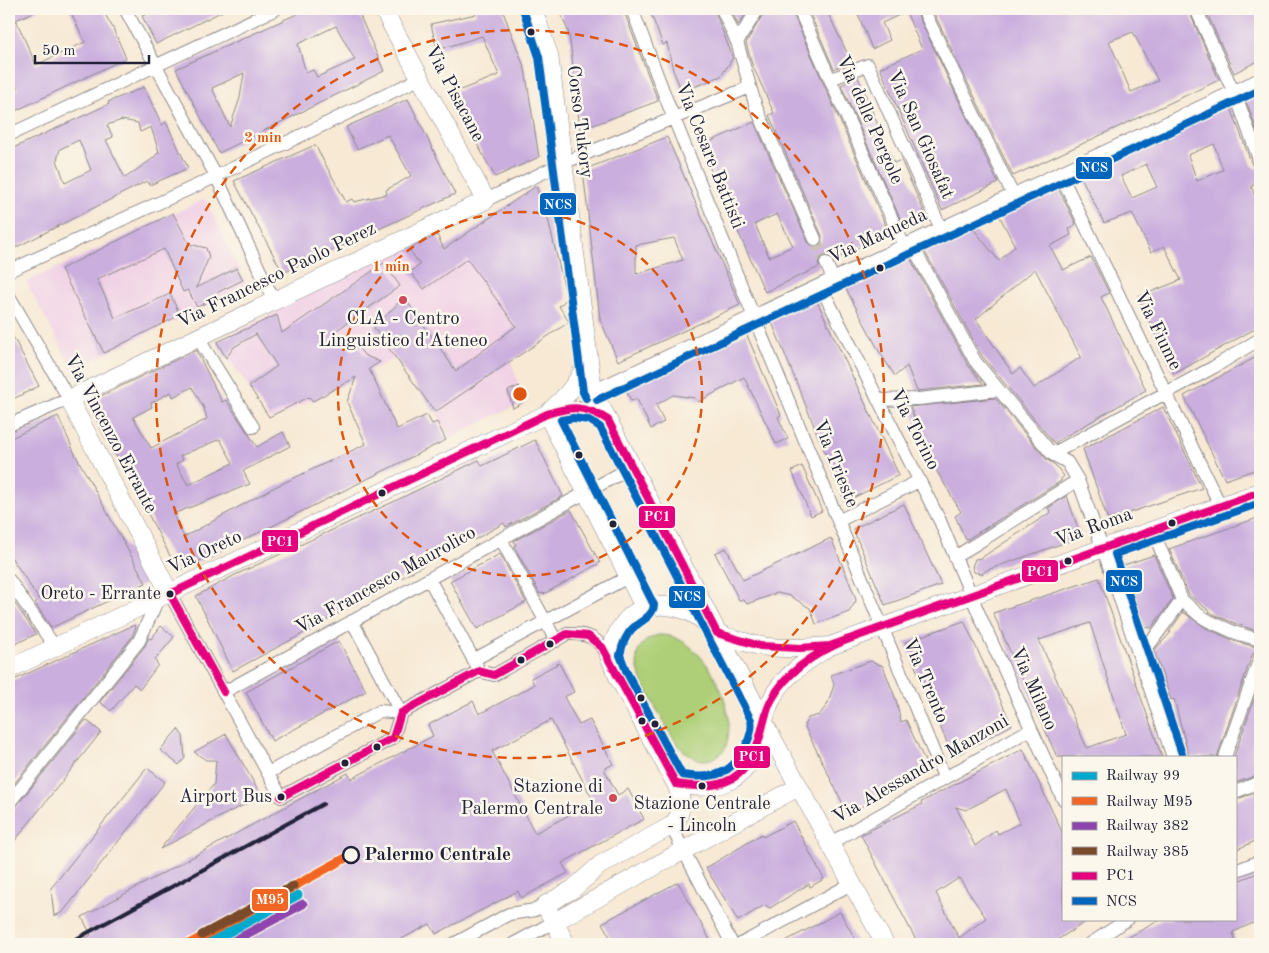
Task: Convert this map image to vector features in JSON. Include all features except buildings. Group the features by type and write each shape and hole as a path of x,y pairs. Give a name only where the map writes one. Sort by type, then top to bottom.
{"street":[{"path":"125,9 216,176 274,301"},
{"path":"9,134 276,9"},
{"name":"Via Pisacane","path":"383,9 486,200"},
{"name":"Corso Tukory","path":"533,9 549,55 593,391 717,633"},
{"name":"Via Cesare Battisti","path":"632,9 754,315"},
{"path":"722,9 738,42 760,117 815,239"},
{"path":"738,42 758,9"},
{"name":"Via delle Pergole","path":"799,9 907,244 975,361 1052,454 1067,462 1078,480 1173,756"},
{"path":"923,9 1013,194"},
{"path":"1196,9 1239,104 1260,162"},
{"name":"Via San Giosafat","path":"831,79 868,65 941,229"},
{"path":"9,271 216,176 421,78"},
{"name":"Via Maqueda","path":"593,391 1260,79"},
{"name":"Via Francesco Paolo Perez","path":"9,425 198,338 563,163 750,87"},
{"name":"Via Fiume","path":"1060,173 1220,506"},
{"path":"826,263 833,279"},
{"name":"Via Torino","path":"820,285 940,522 970,595"},
{"name":"Via Vincenzo Errante","path":"9,296 69,399 164,596"},
{"name":"Via Trieste","path":"754,315 882,627"},
{"path":"198,338 253,427"},
{"path":"1052,454 1214,367 1260,339"},
{"name":"Via Oreto","path":"9,669 547,414 576,385 588,357"},
{"path":"878,400 919,399 998,390"},
{"path":"608,420 596,411 585,407 568,408 547,414 644,608"},
{"name":"Via Francesco Maurolico","path":"224,692 632,467"},
{"path":"955,557 1078,480"},
{"path":"838,521 919,481"},
{"name":"Via Roma","path":"830,646 1152,529 1260,492"},
{"path":"1152,529 1182,600 1209,621 1236,633 1260,640"},
{"path":"501,539 556,641"},
{"path":"9,803 139,641 164,596 224,692 281,797 393,738 401,714 544,621 628,577"},
{"path":"429,579 476,665 494,675 567,634 581,634 592,637 601,645 676,784 680,793 681,807 677,819 671,826 600,864 573,889 535,910 509,914 454,944"},
{"path":"9,580 56,647"},
{"name":"Via Milano","path":"970,595 1062,797"},
{"path":"1138,653 1149,645 1182,600"},
{"path":"608,656 618,630 628,617 644,608 660,606 679,608 695,615 717,633 760,646 800,648 830,646"},
{"path":"352,621 401,714"},
{"name":"Via Trento","path":"882,627 944,777"},
{"path":"717,633 798,787 885,944"},
{"path":"676,784 694,788 714,786 726,782 747,767 753,756 763,720 776,692 795,670 830,646"},
{"path":"1225,756 1260,658"},
{"path":"268,773 380,711 401,714"},
{"name":"Via Alessandro Manzoni","path":"829,844 944,777 1031,730"},
{"path":"1236,792 1260,782"},
{"path":"513,944 798,787"},
{"path":"671,826 732,944"},
{"path":"1236,871 1260,861"},
{"path":"742,944 852,884"},
{"path":"545,905 565,943"},
{"path":"1090,944 1123,920"}],"shaded area":[{"path":"205,199 248,287 73,369 26,282"},
{"name":"CLA - Centro Linguistico d'Ateneo","path":"463,236 537,343 511,361 524,402 449,438 436,411 396,358 271,420 217,342 417,238 432,257"}],"green space":[{"path":"658,635 675,638 691,647 710,669 717,682 727,710 729,724 726,745 724,750 717,756 706,760 696,759 679,746 641,678 637,657 640,649 646,641"}],"tunnel":[{"path":"815,239 826,263"}],"railway":[{"path":"67,944 323,804"}],"rail line":[{"name":"M95","path":"189,944 351,855"},
{"name":"385","path":"202,935 293,886"},
{"name":"99","path":"207,944 298,895"},
{"name":"382","path":"228,944 303,904"}],"transit line":[{"name":"NCS","path":"524,12 539,57 583,392 586,398"},
{"name":"NCS","path":"597,400 1260,90"},
{"name":"PC1","path":"224,692 170,594 547,414 564,409 585,409 608,420 717,633 760,646 800,648 830,646 1260,492"},
{"name":"NCS","path":"573,418 589,420 600,427 751,720 750,735 742,753 736,762 722,772 704,776 682,775 627,673 620,655 624,641 632,629 646,619 654,605 561,420 573,418"},
{"name":"NCS","path":"1182,754 1115,554 1260,503"},
{"name":"PC1","path":"281,797 393,738 401,713 479,671 494,675 567,634 588,636 602,647 676,784 702,786 725,782 735,777 751,759 759,740 769,704 786,679 814,656 846,640"}],"place":[{"name":"CLA - Centro Linguistico d'Ateneo","path":"403,300"},
{"name":"Oreto - Errante","path":"170,594"},
{"name":"Stazione Centrale - Lincoln","path":"702,786"},
{"name":"Airport Bus","path":"281,797"},
{"name":"Stazione di Palermo Centrale","path":"613,798"},
{"name":"Palermo Centrale","path":"351,855"}]}
